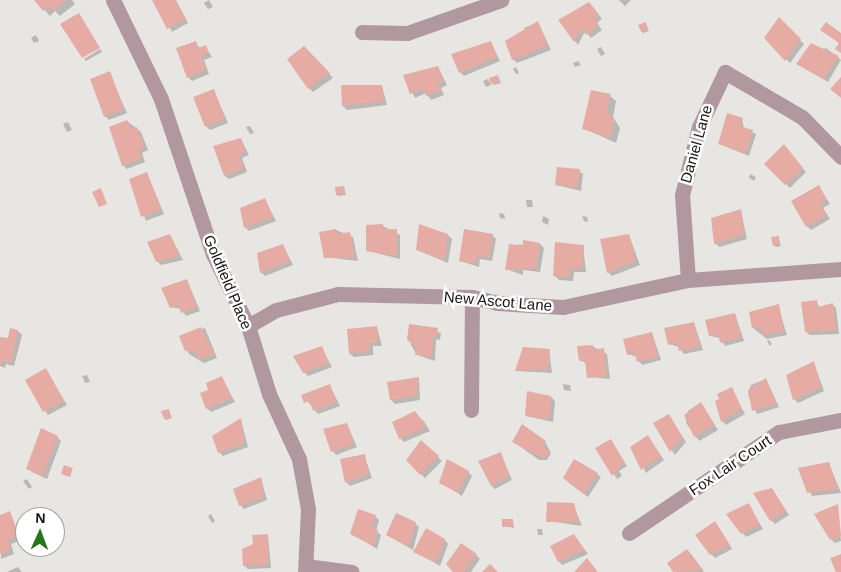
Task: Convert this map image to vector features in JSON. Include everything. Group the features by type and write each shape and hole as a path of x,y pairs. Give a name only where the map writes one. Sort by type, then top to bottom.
{"street":[{"name":"Goldfield Place","path":"113,0 161,98 213,254 248,326 269,394 299,459 308,509 305,569"},
{"path":"362,32 407,33 501,0"},
{"name":"Daniel Lane","path":"688,280 682,194 699,127 725,72 802,117 841,157"},
{"name":"New Ascot Lane","path":"248,326 276,310 338,294 472,296 497,303 564,307 688,280 841,269"},
{"path":"471,410 472,296"},
{"name":"Fox Lair Court","path":"629,533 778,432 841,420"},
{"path":"305,569 352,572"}],"building":[{"path":"34,0 66,0 53,11 49,6 43,11"},
{"path":"152,0 175,0 186,19 167,29"},
{"path":"589,2 599,15 594,19 599,25 586,35 581,28 574,42 558,20"},
{"path":"79,13 100,48 82,58 60,24"},
{"path":"779,17 801,39 785,61 764,38"},
{"path":"538,21 548,46 512,60 505,41"},
{"path":"646,22 648,29 641,32 638,25"},
{"path":"826,22 841,33 841,53 835,49 839,43 820,30"},
{"path":"196,41 198,48 206,45 209,53 201,56 206,70 187,78 176,48"},
{"path":"491,41 497,57 459,73 451,54"},
{"path":"811,43 839,56 823,79 796,64"},
{"path":"304,46 330,73 308,89 287,59"},
{"path":"438,66 444,81 438,84 441,91 426,96 423,89 410,94 403,75"},
{"path":"110,71 124,109 104,117 90,79"},
{"path":"498,75 500,82 491,84 489,78"},
{"path":"841,77 841,98 830,89"},
{"path":"341,85 382,85 384,101 342,106"},
{"path":"214,89 225,119 205,127 193,97"},
{"path":"591,90 611,94 607,110 614,121 610,138 582,129"},
{"path":"727,113 743,118 740,126 753,130 746,153 718,144"},
{"path":"127,120 131,129 137,127 145,147 139,149 142,158 122,166 109,127"},
{"path":"241,138 246,151 239,154 244,168 224,176 213,146"},
{"path":"784,144 803,168 785,185 764,164"},
{"path":"557,167 580,169 577,188 555,185"},
{"path":"147,172 161,210 141,217 129,179"},
{"path":"819,185 827,200 820,204 827,215 806,227 791,201"},
{"path":"344,186 345,194 336,195 335,187"},
{"path":"101,188 107,204 99,207 92,192"},
{"path":"265,198 273,217 244,228 240,208"},
{"path":"741,209 744,235 714,244 711,218"},
{"path":"383,224 383,230 397,229 397,256 366,251 366,225"},
{"path":"419,224 448,234 445,260 416,250"},
{"path":"336,229 337,234 350,232 355,258 324,258 319,232"},
{"path":"464,229 493,234 489,258 477,256 475,264 459,261"},
{"path":"170,234 180,256 156,262 147,242"},
{"path":"629,234 636,261 607,273 600,239"},
{"path":"779,236 780,244 773,246 771,237"},
{"path":"523,240 540,243 536,269 505,270 509,244 523,246"},
{"path":"555,242 584,245 582,269 571,268 570,277 553,276"},
{"path":"283,244 290,261 260,273 257,253"},
{"path":"187,279 197,307 181,313 178,305 170,308 161,288"},
{"path":"817,300 818,307 833,303 836,330 805,332 801,302"},
{"path":"779,304 784,332 762,335 760,327 752,328 749,312"},
{"path":"735,313 741,338 720,343 718,334 709,336 705,320"},
{"path":"694,322 700,347 679,351 677,343 668,345 664,328"},
{"path":"409,324 438,328 437,336 433,336 432,357 415,355 417,347 407,340"},
{"path":"377,326 378,342 369,343 370,351 349,354 347,329"},
{"path":"201,327 214,354 199,360 196,352 185,351 179,336"},
{"path":"10,328 18,330 11,363 2,360 0,367 0,337 8,338"},
{"path":"652,332 658,357 637,362 635,353 627,355 623,339"},
{"path":"593,345 593,350 604,348 607,376 587,378 585,360 579,361 577,346"},
{"path":"322,346 329,363 303,373 293,356"},
{"path":"523,347 550,349 548,369 515,371"},
{"path":"814,361 821,387 793,400 786,375"},
{"path":"46,368 64,401 43,412 25,380"},
{"path":"222,376 232,398 206,409 200,393 208,390 206,383"},
{"path":"419,377 417,396 390,400 387,382"},
{"path":"766,378 776,404 752,411 748,390"},
{"path":"330,384 337,403 313,411 310,401 304,403 301,395"},
{"path":"732,387 742,409 721,422 715,401 719,399 717,394"},
{"path":"527,391 551,396 549,419 525,416"},
{"path":"701,402 715,425 694,437 684,415"},
{"path":"169,409 171,417 164,419 161,411"},
{"path":"415,411 427,427 399,439 392,422"},
{"path":"669,414 683,438 670,452 653,423"},
{"path":"241,418 244,444 218,453 212,436"},
{"path":"347,423 354,444 331,452 323,429"},
{"path":"522,424 546,441 542,447 550,451 545,459 512,442"},
{"path":"41,428 58,436 43,476 26,469"},
{"path":"648,435 661,456 641,470 630,447"},
{"path":"611,439 624,462 612,476 595,448"},
{"path":"421,440 439,456 420,475 406,460"},
{"path":"501,452 509,476 491,486 478,461"},
{"path":"365,454 369,474 345,483 340,459"},
{"path":"447,459 469,471 458,493 439,483"},
{"path":"574,459 598,473 584,494 563,478"},
{"path":"829,462 838,489 807,493 798,468"},
{"path":"64,465 73,468 70,477 61,474"},
{"path":"261,477 264,497 239,506 233,489"},
{"path":"772,488 786,511 770,521 753,493"},
{"path":"547,502 574,503 579,522 546,522"},
{"path":"749,503 760,525 741,534 726,514"},
{"path":"838,504 841,536 830,540 814,514"},
{"path":"358,509 376,515 372,528 378,530 373,546 350,534"},
{"path":"10,511 15,525 15,537 8,540 11,550 0,554 0,515"},
{"path":"396,513 416,522 409,547 386,535"},
{"path":"502,519 513,519 513,527 502,527"},
{"path":"715,521 730,545 710,555 695,535"},
{"path":"426,528 445,539 436,563 413,552"},
{"path":"268,534 268,565 243,566 242,549 253,544 252,535"},
{"path":"574,534 585,550 558,562 550,546"},
{"path":"461,543 477,554 464,572 453,572 446,564"},
{"path":"687,549 703,570 673,572 667,563"},
{"path":"841,554 841,572 836,572 830,558"},
{"path":"587,558 598,572 574,572"},
{"path":"490,564 498,572 482,572"}]}
